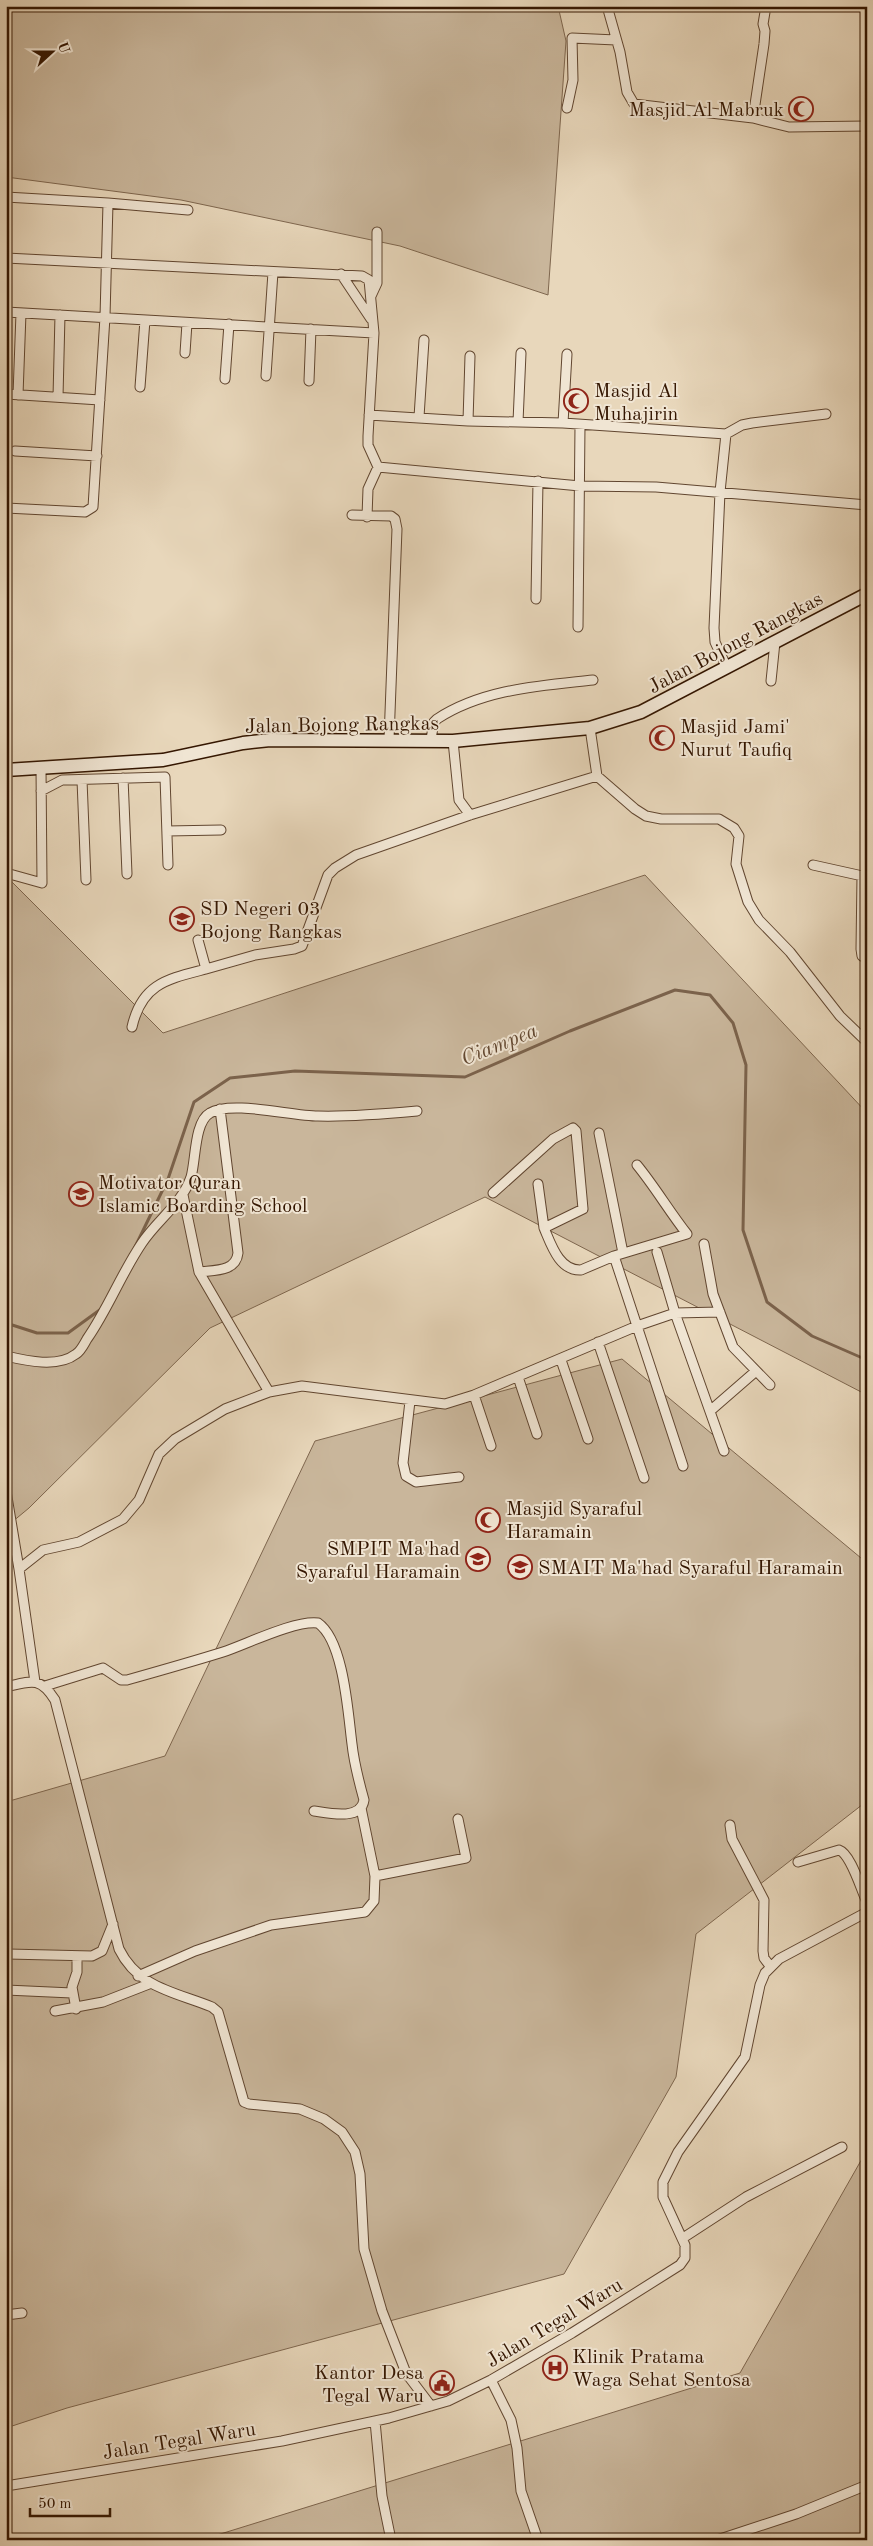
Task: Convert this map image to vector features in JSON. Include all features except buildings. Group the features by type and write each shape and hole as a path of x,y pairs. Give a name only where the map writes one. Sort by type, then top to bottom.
{"main road":[{"name":"Jalan Bojong Rangkas","path":"6,770 162,760 227,746 270,740 431,739 452,741 590,728 641,712 867,594"}],"street":[{"path":"607,6 627,92 634,104 753,118 789,127 867,126"},
{"path":"753,118 765,38 763,24 766,6"},
{"path":"567,108 574,80 572,38 616,40"},
{"path":"6,197 188,210"},
{"path":"6,508 90,510 93,507 105,317 108,203"},
{"path":"371,296 377,283 378,232"},
{"path":"6,258 273,272 355,274 369,280 374,333 368,446 378,467 367,494 367,518"},
{"path":"266,376 273,272"},
{"path":"341,274 373,321"},
{"path":"6,312 374,333"},
{"path":"18,395 21,313"},
{"path":"58,397 60,315"},
{"path":"140,387 145,320"},
{"path":"185,352 187,323"},
{"path":"225,379 229,324"},
{"path":"309,381 311,329"},
{"path":"419,417 424,340"},
{"path":"518,422 521,353"},
{"path":"563,423 567,354"},
{"path":"468,421 470,356"},
{"path":"6,394 100,400"},
{"path":"369,416 563,423 580,426 726,434 742,425 826,414"},
{"path":"578,627 580,426"},
{"path":"726,434 720,492 714,628 715,642 727,668"},
{"path":"15,451 97,456"},
{"path":"378,467 580,486 656,487 867,505"},
{"path":"536,600 538,481"},
{"path":"352,515 367,518 383,515 391,516 395,519 397,529 389,739"},
{"path":"771,681 775,642"},
{"path":"431,739 434,722 437,719 482,698 519,689 593,680"},
{"path":"590,728 597,776 624,802 646,816 661,819 719,819 734,828 739,836 736,864 748,902 760,920 790,952 840,1016 867,1042"},
{"path":"452,741 459,800 470,815"},
{"path":"6,873 42,883 41,768"},
{"path":"132,1026 144,998 153,987 176,977 255,955 302,946 325,881 335,868 356,855 470,815 597,776"},
{"path":"41,791 62,780 165,777 168,865"},
{"path":"123,778 127,874"},
{"path":"82,780 86,880"},
{"path":"167,831 222,830"},
{"path":"813,865 864,877 861,949 862,956 867,959"},
{"path":"198,940 206,969"},
{"path":"6,1356 33,1362 64,1360 77,1354 93,1331 142,1243 183,1195 191,1177 200,1128 204,1119 210,1113 237,1106 266,1112 316,1116 364,1116 417,1111"},
{"path":"199,1272 229,1268 238,1258 220,1109"},
{"path":"493,1193 553,1139 573,1128 576,1131 583,1209 544,1228"},
{"path":"599,1133 619,1255 637,1326 683,1466"},
{"path":"538,1184 544,1228 556,1254 565,1265 575,1270 687,1234 667,1209 657,1191 637,1165"},
{"path":"183,1195 199,1272 270,1392"},
{"path":"704,1244 713,1294 733,1347 770,1385"},
{"path":"657,1252 675,1313 724,1451"},
{"path":"19,1569 43,1550 79,1542 123,1519 140,1500 156,1460 171,1442 225,1409 270,1392 302,1386 346,1390 410,1401 445,1404 474,1395 561,1360 637,1326 675,1313 720,1312"},
{"path":"598,1342 644,1478"},
{"path":"561,1360 588,1439"},
{"path":"710,1411 756,1371"},
{"path":"518,1377 537,1434"},
{"path":"474,1395 491,1446"},
{"path":"410,1401 403,1463 406,1476 410,1481 416,1482 459,1478"},
{"path":"6,1492 36,1682"},
{"path":"45,1686 103,1668 121,1680 127,1680 223,1652 294,1626 310,1622 318,1623 326,1632 336,1656 346,1693 355,1766 364,1800 360,1808 348,1814 314,1811"},
{"path":"6,1687 36,1682 45,1686 59,1712 118,1949 129,1967 149,1984 212,2007 218,2012 244,2102 300,2109 324,2119 342,2132 356,2152 360,2174 364,2249 382,2311 406,2373 431,2406"},
{"path":"138,1976 195,1951 271,1925 365,1912 374,1901 376,1876 360,1808"},
{"path":"376,1876 466,1858 458,1819"},
{"path":"730,1825 732,1839 764,1900 763,1951 764,1958 770,1966 779,1959 867,1912"},
{"path":"798,1862 839,1850 843,1852 849,1859 867,1902"},
{"path":"8,1954 92,1956 102,1951 113,1924"},
{"path":"76,1957 77,1972 72,1993 76,2009"},
{"name":"Jalan Tegal Waru","path":"6,2486 282,2441 375,2422 448,2402 491,2380 680,2265 686,2252 683,2238 663,2197 663,2182 678,2152 745,2057 760,1985 770,1966"},
{"path":"55,2011 76,2009 103,2002 149,1984"},
{"path":"6,1990 72,1993"},
{"path":"683,2238 746,2197 842,2147"},
{"path":"6,2315 22,2312"},
{"path":"491,2380 511,2420 518,2448 521,2491 538,2540"},
{"path":"375,2422 382,2496 391,2540"},
{"path":"716,2540 796,2514 867,2485"}],"shaded area":[{"path":"6,6 558,6 566,41 548,295 400,246 181,200 6,177"},
{"path":"645,875 867,1113 867,1395 485,1197 210,1328 29,1508 6,1527 6,876 163,1033"},
{"path":"622,1359 867,1563 867,1801 696,1934 676,2077 564,2274 67,2408 6,2428 6,1802 165,1756 315,1441"},
{"path":"867,2150 867,2540 201,2540 740,2373"}],"waterway":[{"name":"Ciampea","path":"135,1247 168,1179 194,1102 230,1078 295,1071 465,1077 570,1031 675,990 710,995 733,1023 746,1065 743,1230 767,1302 812,1336 867,1360"},
{"name":"Ciampea","path":"6,1323 37,1333 68,1333 101,1309"}],"place":[{"name":"Masjid Al Mabruk","path":"801,109"},
{"name":"Masjid Al Muhajirin","path":"576,401"},
{"name":"Masjid Jami' Nurut Taufiq","path":"662,738"},
{"name":"SD Negeri 03 Bojong Rangkas","path":"182,919"},
{"name":"Motivator Quran Islamic Boarding School","path":"81,1194"},
{"name":"Masjid Syaraful Haramain","path":"488,1520"},
{"name":"SMPIT Ma'had Syaraful Haramain","path":"478,1559"},
{"name":"SMAIT Ma'had Syaraful Haramain","path":"520,1567"},
{"name":"Klinik Pratama Waga Sehat Sentosa","path":"555,2368"},
{"name":"Kantor Desa Tegal Waru","path":"442,2383"}]}
